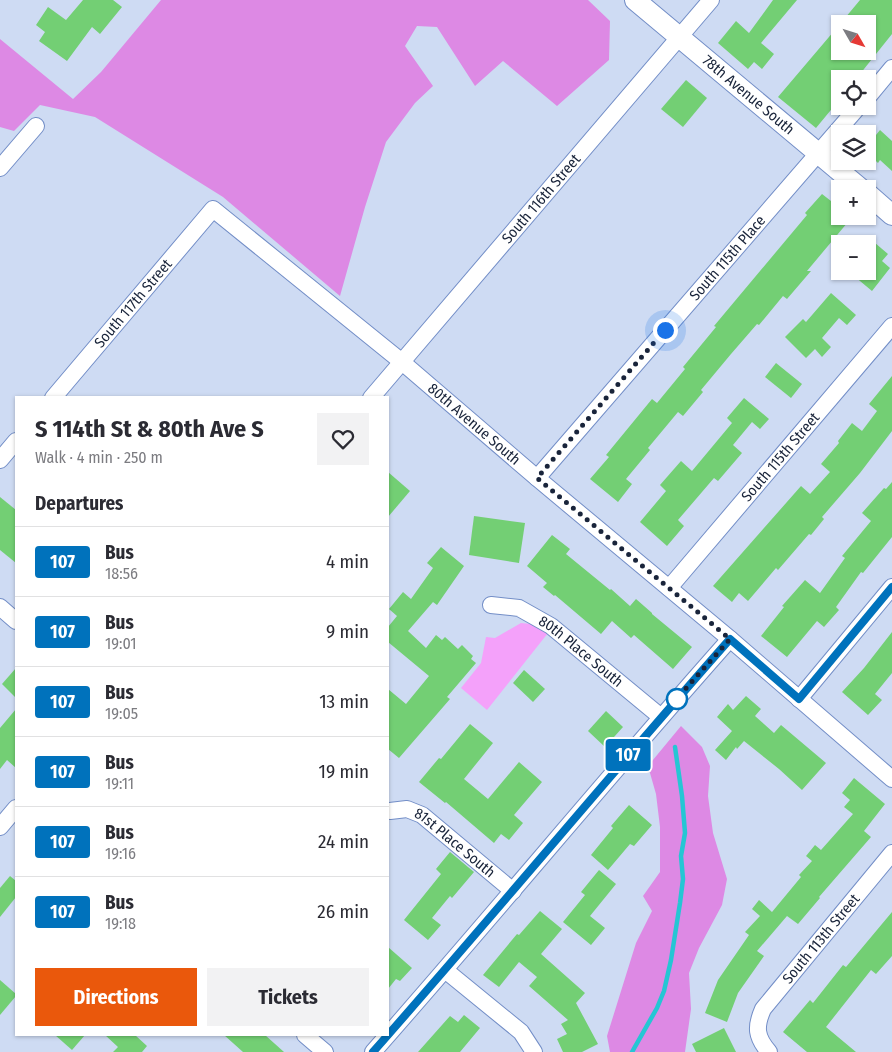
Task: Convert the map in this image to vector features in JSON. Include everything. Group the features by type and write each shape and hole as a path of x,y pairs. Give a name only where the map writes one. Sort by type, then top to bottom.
{"street":[{"name":"78th Avenue South","path":"635,0 850,180"},
{"name":"South 116th Street","path":"374,396 711,0"},
{"path":"876,87 892,68"},
{"name":"South 115th Place","path":"537,478 851,115"},
{"path":"0,168 36,126"},
{"path":"876,201 892,216"},
{"name":"80th Avenue South","path":"212,210 402,362 537,478 730,639 892,779"},
{"name":"South 117th Street","path":"55,396 212,210"},
{"name":"South 115th Street","path":"669,588 892,326"},
{"path":"0,460 15,442"},
{"path":"799,699 892,587"},
{"name":"80th Place South","path":"490,605 519,608 551,626 660,717"},
{"path":"0,607 15,620"},
{"path":"389,1034 513,892 660,717 730,639"},
{"path":"0,827 15,809"},
{"name":"81st Place South","path":"390,812 407,809 422,815 513,892"},
{"name":"South 113th Street","path":"769,1052 762,1042 757,1029 758,1019 763,1009 892,853"},
{"path":"445,970 520,1032 534,1052"},
{"path":"306,1036 325,1052"},
{"path":"373,1052 387,1036"}],"shaded area":[{"path":"161,0 588,0 610,21 609,60 557,106 503,61 475,86 437,27 417,26 405,46 433,86 415,103 386,142 365,207 340,296 223,197 95,117 40,105 14,131 0,127 0,39 73,99 101,72"},
{"path":"521,623 531,624 548,633 487,710 461,688 481,663 486,637 495,638"},
{"path":"681,726 702,747 710,766 708,796 713,833 727,879 722,905 699,948 689,973 691,1009 685,1052 610,1052 607,1036 636,943 652,911 643,896 660,872 660,827 656,794 648,766"}],"building":[{"path":"83,0 113,0 122,7 100,34 92,27 67,61 39,41 45,32 36,25 48,7 66,20"},
{"path":"773,0 797,0 761,43 774,54 762,69 754,62 748,69 718,43 736,21 749,33"},
{"path":"860,0 892,0 892,34 876,54 876,15 847,15"},
{"path":"831,34 831,60 871,60 863,70 831,70 831,110 816,128 778,97"},
{"path":"686,80 707,98 683,127 661,109"},
{"path":"880,130 892,141 892,171 880,160 878,163 876,161 876,135"},
{"path":"822,194 831,201 831,225 845,225 837,235 831,235 831,242 807,271 811,271 787,299 783,296 701,390 703,392 683,416 678,412 648,448 650,450 626,479 632,484 618,502 590,479 609,457 606,455 652,399 657,403 685,369 683,367 716,327 714,326 807,215 805,213"},
{"path":"876,244 888,254 882,261 890,268 872,291 859,280 876,280"},
{"path":"831,293 856,315 847,325 839,318 822,338 831,347 822,357 815,349 806,358 785,337 803,319 806,322"},
{"path":"776,363 802,384 791,398 765,377"},
{"path":"892,376 892,431 860,473 822,517 824,519 811,535 809,534 778,570 776,568 748,601 739,593 732,602 713,586 801,486 810,494 830,472 821,464 839,443 838,441 852,423 862,431 877,411 869,404"},
{"path":"744,398 769,419 760,429 752,422 733,445 742,453 718,481 714,478 678,520 684,526 667,546 640,522 666,491 660,485 681,461 692,471 732,423 727,418"},
{"path":"389,473 410,491 389,516"},
{"path":"892,482 892,537 863,573 861,572 836,607 839,610 824,627 817,621 787,657 761,636 784,607 782,606 805,580 820,593 845,558 842,556 871,521 862,513 884,488 886,489"},
{"path":"0,497 15,509 15,562 0,550"},
{"path":"474,516 525,523 519,563 469,555"},
{"path":"552,535 570,549 566,554 630,606 636,599 692,647 673,669 634,635 631,638 612,621 601,634 543,587 547,583 527,566"},
{"path":"441,547 464,566 437,605 433,602 408,631 426,648 436,635 442,640 445,637 458,649 462,645 473,656 471,659 476,663 447,697 450,699 399,758 389,750 389,690 406,704 429,676 389,643 389,626 397,616 389,609 403,592 411,599 433,568 427,563"},
{"path":"892,632 892,673 875,694 882,700 868,715 842,692 864,668"},
{"path":"15,669 15,697 2,684"},
{"path":"524,670 545,689 533,702 513,683"},
{"path":"746,696 761,709 755,716 774,733 781,725 826,763 802,790 744,741 737,749 736,747 726,760 715,750 732,731 717,717 728,704 733,710"},
{"path":"15,710 15,767 7,760 0,769 0,728"},
{"path":"606,711 623,727 605,747 588,731"},
{"path":"470,724 493,743 464,779 488,799 519,762 542,782 514,815 523,823 509,840 501,834 494,843 446,802 419,782"},
{"path":"854,778 885,804 864,831 871,837 798,924 787,916 757,951 764,956 738,993 727,1022 705,1013 718,980 749,935 745,932 760,916 752,909 759,900 772,912 801,877 799,875 812,861 806,856 815,845 821,850 853,814 844,807 850,800 842,793"},
{"path":"629,805 652,825 634,846 630,844 608,870 591,855 613,828 611,826"},
{"path":"450,852 474,872 452,898 450,896 432,918 441,925 428,940 404,920 441,874 436,869"},
{"path":"599,870 616,884 590,916 605,928 591,945 563,922 585,895 581,892"},
{"path":"10,876 15,880 15,898 0,917 0,888"},
{"path":"540,911 562,929 541,954 585,993 576,1003 598,1044 582,1052 563,1052 557,1039 567,1034 561,1024 568,1020 529,986 537,977 519,962 499,987 483,975 517,934 519,935"},
{"path":"892,912 892,956 876,974 871,970 826,1027 856,1052 807,1052 783,1032 810,1000 813,1003 843,965 846,967"},
{"path":"389,948 412,968 400,981 396,979 389,988"},
{"path":"0,980 15,993 15,997 0,1015"},
{"path":"464,1015 480,1028 460,1052 418,1052 450,1016 458,1022"},
{"path":"724,1028 736,1052 696,1052 692,1044"},
{"path":"56,1036 84,1036 72,1050"},
{"path":"106,1036 136,1036 147,1046 142,1052 113,1052 118,1047"},
{"path":"225,1036 266,1036 284,1052 243,1052"}],"waterway":[{"path":"632,1052 657,1008 664,991 680,903 683,879 681,856 685,833 675,747"}],"bus line":[{"name":"107","path":"389,1034 479,931 660,717 730,639 799,699 892,587"},
{"name":"107","path":"373,1052 387,1036"}],"route":[{"path":"665,330 537,478 730,639 672,704 677,699"}]}
